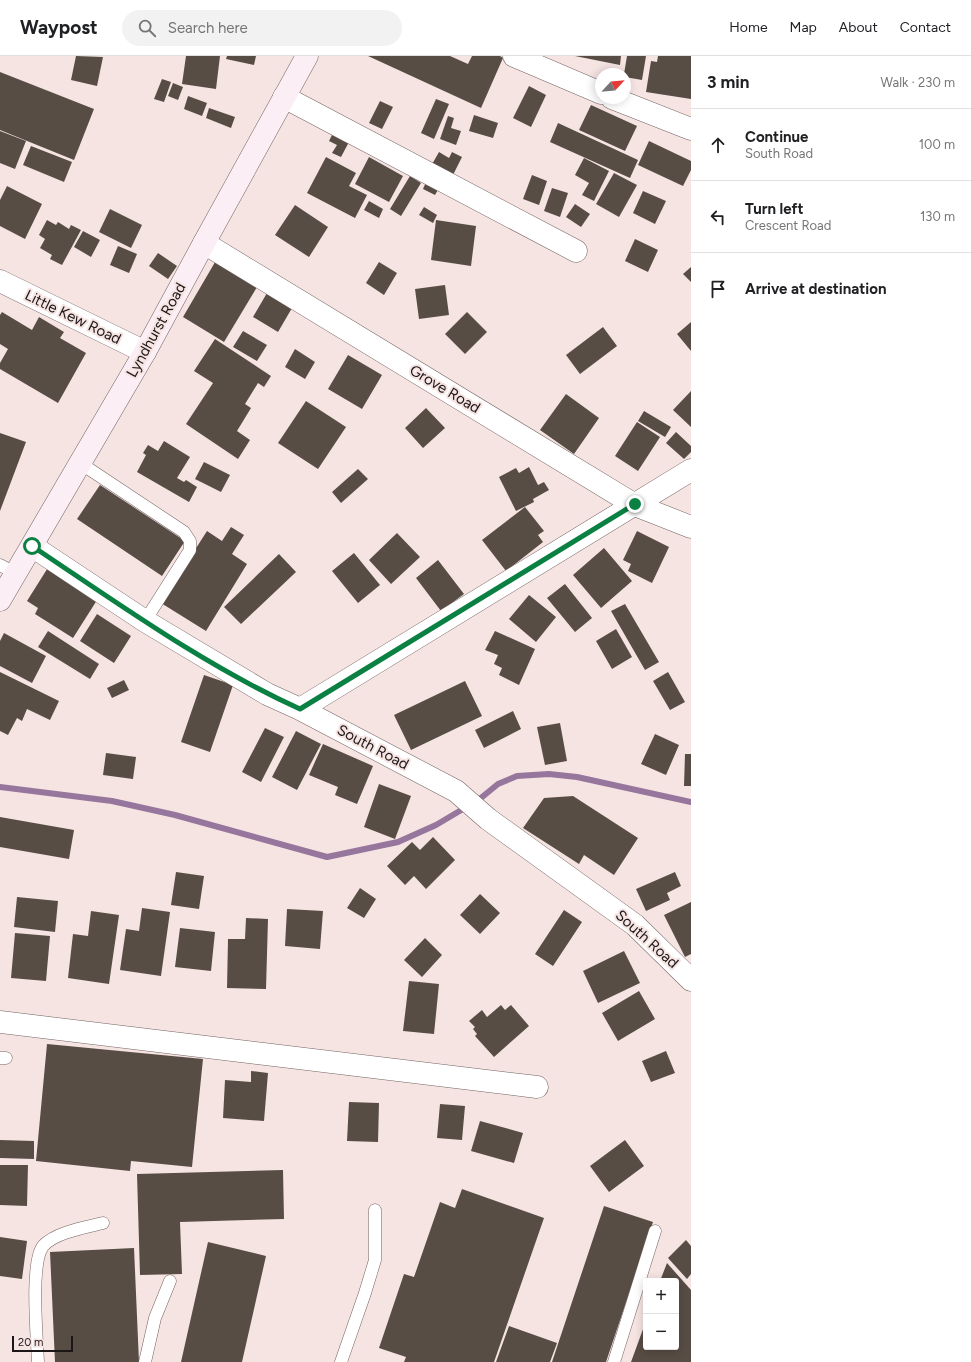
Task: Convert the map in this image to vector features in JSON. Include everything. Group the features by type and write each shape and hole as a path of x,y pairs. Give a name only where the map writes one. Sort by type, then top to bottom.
{"main road":[{"name":"Lyndhurst Road","path":"0,600 8,569 32,546 145,352 307,56"}],"street":[{"path":"514,56 595,91"},
{"path":"284,96 576,251"},
{"path":"627,104 691,129"},
{"name":"Grove Road","path":"204,243 635,504 691,527"},
{"name":"Little Kew Road","path":"0,281 145,352"},
{"path":"300,709 691,470"},
{"name":"South Road","path":"32,546 144,621 266,694 300,709 456,791 488,819 635,925 691,980"},
{"path":"0,1022 537,1087"}],"lane":[{"path":"80,463 184,532 190,541 190,550 144,621"},
{"path":"341,1362 375,1260 375,1210"},
{"path":"38,1362 35,1278 37,1258 44,1246 57,1236 103,1223"},
{"path":"614,1362 655,1231"},
{"path":"145,1362 155,1318 170,1281"}],"building":[{"path":"76,56 103,57 97,86 71,80"},
{"path":"186,56 220,56 216,89 182,84"},
{"path":"227,56 256,56 254,65 226,59"},
{"path":"368,56 450,56 468,64 472,56 500,56 503,58 481,108"},
{"path":"575,56 621,56 620,65"},
{"path":"627,56 646,56 642,80 631,78 631,68 625,68"},
{"path":"658,56 691,56 691,99 646,92 651,61 657,62"},
{"path":"0,72 94,109 74,160 0,130"},
{"path":"162,79 171,82 164,102 154,99"},
{"path":"173,83 183,87 178,100 168,96"},
{"path":"529,86 546,95 531,127 513,118"},
{"path":"188,96 207,103 202,116 184,109"},
{"path":"436,99 449,104 434,139 421,133"},
{"path":"380,101 393,107 382,129 369,123"},
{"path":"591,105 637,126 625,151 579,130"},
{"path":"209,108 235,117 231,128 206,118"},
{"path":"474,115 498,123 493,138 469,131"},
{"path":"448,116 454,118 451,128 461,131 456,145 440,139"},
{"path":"558,123 638,160 630,178 550,142"},
{"path":"0,131 26,141 15,169 0,163"},
{"path":"333,133 349,142 341,157 332,153 337,145 329,141"},
{"path":"649,141 691,161 691,170 683,186 638,165"},
{"path":"31,146 72,162 64,182 23,165"},
{"path":"439,152 449,158 452,152 462,157 452,177 431,166"},
{"path":"326,157 356,173 349,186 367,195 355,218 307,193"},
{"path":"369,157 403,176 389,202 355,184"},
{"path":"584,158 609,171 594,201 582,195 589,183 575,175"},
{"path":"614,173 637,185 619,217 596,204"},
{"path":"532,175 547,181 539,205 523,199"},
{"path":"410,176 421,183 401,216 390,209"},
{"path":"426,182 439,188 435,195 423,189"},
{"path":"7,186 42,204 25,239 0,226 0,200"},
{"path":"552,188 568,193 560,217 544,211"},
{"path":"643,191 666,201 655,224 633,213"},
{"path":"369,201 383,209 379,218 364,210"},
{"path":"575,204 590,214 581,227 566,217"},
{"path":"295,205 328,227 309,257 275,235"},
{"path":"424,207 437,215 433,223 419,215"},
{"path":"110,209 142,225 131,248 99,232"},
{"path":"47,220 56,225 58,222 69,229 71,225 81,230 62,265 50,259 52,255 40,248 45,239 39,235"},
{"path":"436,220 476,226 471,266 431,260"},
{"path":"83,231 100,240 91,257 74,247"},
{"path":"635,239 658,250 648,272 625,261"},
{"path":"118,246 137,254 129,273 110,265"},
{"path":"158,253 177,266 168,279 149,266"},
{"path":"218,257 260,282 224,342 183,317"},
{"path":"379,262 397,273 384,295 366,283"},
{"path":"691,267 691,282 683,274"},
{"path":"445,285 449,315 419,319 415,289"},
{"path":"267,293 292,308 278,332 253,317"},
{"path":"2,312 32,330 39,317 64,332 60,338 86,353 58,403 0,369 0,363 8,349 0,344 0,315"},
{"path":"467,312 487,332 465,354 445,334"},
{"path":"691,322 691,351 677,334"},
{"path":"603,327 617,346 580,374 566,355"},
{"path":"243,331 267,345 257,361 233,347"},
{"path":"215,339 271,376 264,387 258,383 245,404 251,408 237,431 250,440 238,459 186,424 213,383 194,371"},
{"path":"295,349 315,362 305,379 285,367"},
{"path":"348,355 382,375 362,409 328,389"},
{"path":"691,391 691,427 673,410"},
{"path":"566,394 599,418 574,454 540,430"},
{"path":"306,401 346,427 318,469 278,443"},
{"path":"426,408 445,428 423,448 405,428"},
{"path":"644,411 671,427 665,437 638,421"},
{"path":"637,422 660,437 638,471 615,456"},
{"path":"676,432 691,446 691,452 684,459 666,443"},
{"path":"0,433 26,442 0,511"},
{"path":"164,441 190,457 177,478 184,482 186,480 197,487 189,502 137,472 146,455 143,453 148,445 158,451"},
{"path":"204,462 230,475 221,492 195,479"},
{"path":"529,467 538,485 544,482 549,490 533,499 534,502 516,511 499,477 516,468 519,473"},
{"path":"358,469 368,479 341,503 332,492"},
{"path":"100,485 185,541 162,576 77,519"},
{"path":"525,507 544,531 538,535 543,542 506,571 482,540"},
{"path":"231,527 244,535 232,554 247,564 206,631 161,603 207,531 222,541"},
{"path":"637,531 669,547 652,583 628,571 631,564 623,560"},
{"path":"397,533 420,557 391,584 369,560"},
{"path":"604,548 632,581 601,608 573,575"},
{"path":"354,553 380,585 358,603 332,571"},
{"path":"279,554 296,572 241,624 224,607"},
{"path":"438,560 464,594 441,611 416,578"},
{"path":"49,566 99,597 73,638 35,614 38,608 27,601"},
{"path":"565,584 592,618 575,632 547,598"},
{"path":"529,595 556,617 536,642 509,619"},
{"path":"625,604 659,662 645,670 611,611"},
{"path":"97,614 131,636 114,663 80,641"},
{"path":"616,629 632,657 612,669 596,641"},
{"path":"48,631 99,664 90,679 38,647"},
{"path":"495,631 535,649 519,685 499,675 502,668 494,664 498,655 485,650"},
{"path":"4,633 46,656 32,683 0,666 0,641"},
{"path":"0,672 59,701 50,720 27,709 22,721 17,718 8,735 0,731"},
{"path":"668,672 685,702 670,710 653,681"},
{"path":"204,675 233,685 210,752 181,742"},
{"path":"124,680 129,690 112,698 107,688"},
{"path":"465,681 482,716 411,750 394,715"},
{"path":"513,711 521,729 484,748 475,730"},
{"path":"560,723 567,761 545,765 537,727"},
{"path":"265,728 284,737 261,782 242,772"},
{"path":"296,731 321,744 297,790 272,777"},
{"path":"655,734 679,745 666,775 641,764"},
{"path":"323,744 373,766 357,804 335,795 338,787 309,775"},
{"path":"106,753 136,757 133,779 103,775"},
{"path":"685,754 691,754 691,786 684,786"},
{"path":"379,784 411,796 395,839 364,827"},
{"path":"573,796 638,838 614,875 584,855 579,864 523,828 544,798"},
{"path":"0,817 74,830 69,859 0,847"},
{"path":"433,837 455,860 426,889 414,876 405,885 387,866 412,842 420,850"},
{"path":"176,872 204,876 199,909 171,905"},
{"path":"675,872 681,886 667,893 670,900 646,911 636,889"},
{"path":"360,888 376,899 364,918 347,908"},
{"path":"480,894 500,913 480,934 460,915"},
{"path":"17,897 58,901 55,932 14,927"},
{"path":"691,902 691,954 685,957 664,915"},
{"path":"142,908 170,912 161,976 120,970 126,929 139,931"},
{"path":"287,909 323,911 320,949 285,946"},
{"path":"564,910 582,922 553,966 535,954"},
{"path":"91,911 119,915 109,984 68,978 73,934 88,936"},
{"path":"246,918 268,919 266,989 227,988 228,939 245,939"},
{"path":"180,928 215,932 211,971 175,967"},
{"path":"15,933 50,936 46,981 11,978"},
{"path":"425,938 442,955 422,977 404,960"},
{"path":"624,951 640,983 598,1003 583,971"},
{"path":"409,981 439,984 434,1034 403,1031"},
{"path":"639,991 655,1019 618,1041 602,1013"},
{"path":"501,1005 505,1010 511,1005 529,1026 494,1057 475,1036 477,1034 473,1029 475,1027 469,1021 482,1010 487,1017"},
{"path":"47,1044 203,1059 192,1167 131,1161 130,1171 36,1161"},
{"path":"666,1051 675,1073 651,1082 642,1061"},
{"path":"251,1071 268,1073 264,1121 223,1118 225,1080 251,1082"},
{"path":"349,1102 379,1103 378,1142 347,1141"},
{"path":"440,1104 465,1106 462,1140 437,1138"},
{"path":"480,1121 523,1133 514,1163 471,1151"},
{"path":"0,1140 34,1141 34,1159 0,1158"},
{"path":"625,1140 644,1166 609,1192 590,1166"},
{"path":"0,1165 28,1165 27,1206 0,1205"},
{"path":"283,1170 284,1219 180,1222 182,1274 140,1275 137,1174"},
{"path":"462,1189 544,1218 494,1362 404,1362 406,1357 379,1348 404,1274 414,1277 440,1202 455,1208"},
{"path":"604,1206 653,1222 606,1362 552,1362"},
{"path":"0,1237 27,1241 22,1279 0,1276"},
{"path":"686,1240 691,1246 691,1274 687,1279 668,1258"},
{"path":"208,1242 266,1256 242,1362 181,1362"},
{"path":"134,1248 139,1362 55,1362 50,1252"},
{"path":"667,1263 691,1290 691,1362 631,1362 643,1329 643,1350 679,1350 679,1278 661,1278"},
{"path":"509,1326 557,1343 550,1362 496,1362"}],"waterway":[{"path":"476,802 498,784 517,776 549,774 577,777 691,802"},
{"path":"0,787 112,801 175,815 327,857 398,842 436,825 468,806"}],"route":[{"path":"32,546 144,621 199,655 266,694 300,709 635,504"}]}
